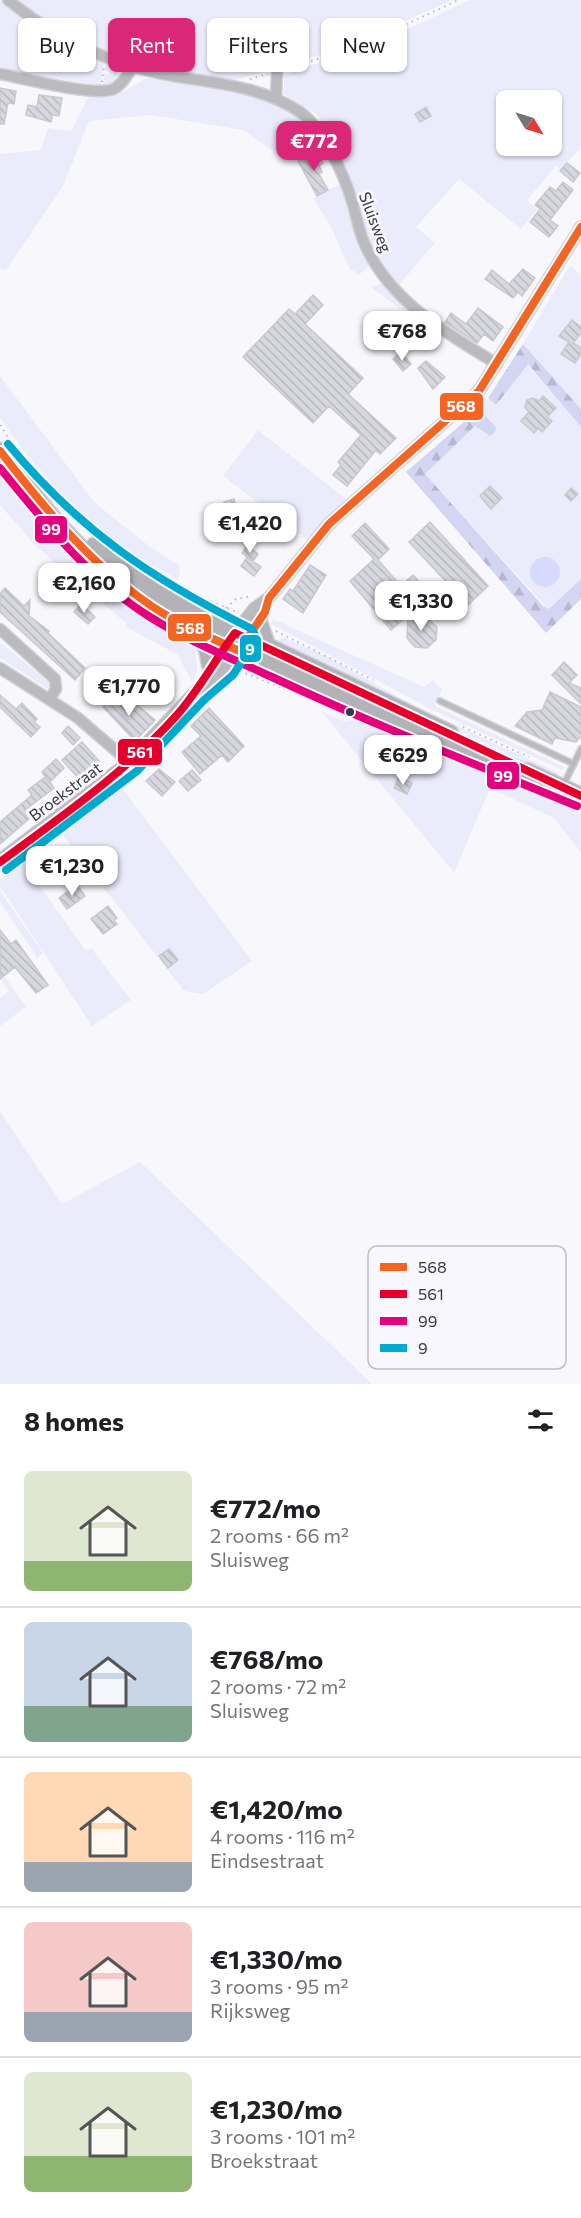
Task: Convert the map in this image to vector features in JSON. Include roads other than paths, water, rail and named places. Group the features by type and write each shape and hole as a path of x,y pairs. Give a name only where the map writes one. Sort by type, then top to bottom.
{"main road":[{"path":"8,449 45,506 69,536 92,558 155,608 197,631 268,648 581,796"},
{"path":"45,506 140,581 237,642 425,734 536,776"},
{"path":"258,622 268,648"},
{"path":"197,631 207,649 210,665"},
{"name":"Broekstraat","path":"197,692 210,665 237,642"},
{"name":"Broekstraat","path":"0,862 130,763 197,692 223,671 237,642"}],"street":[{"name":"Sluisweg","path":"8,0 51,32 108,59"},
{"path":"0,74 110,90 118,86 129,72"},
{"name":"Sluisweg","path":"160,72 230,85 276,99 301,113 321,136 352,200 366,248 389,284 459,343 497,364"},
{"path":"276,99 277,72"},
{"path":"237,642 254,609 271,595 329,524 479,391 581,227"},
{"path":"237,642 258,622 271,595"},
{"path":"0,629 55,679 56,689 50,698"},
{"path":"0,668 50,698 130,763"}],"lane":[{"path":"440,701 574,764"},
{"path":"563,788 581,749"}]}
